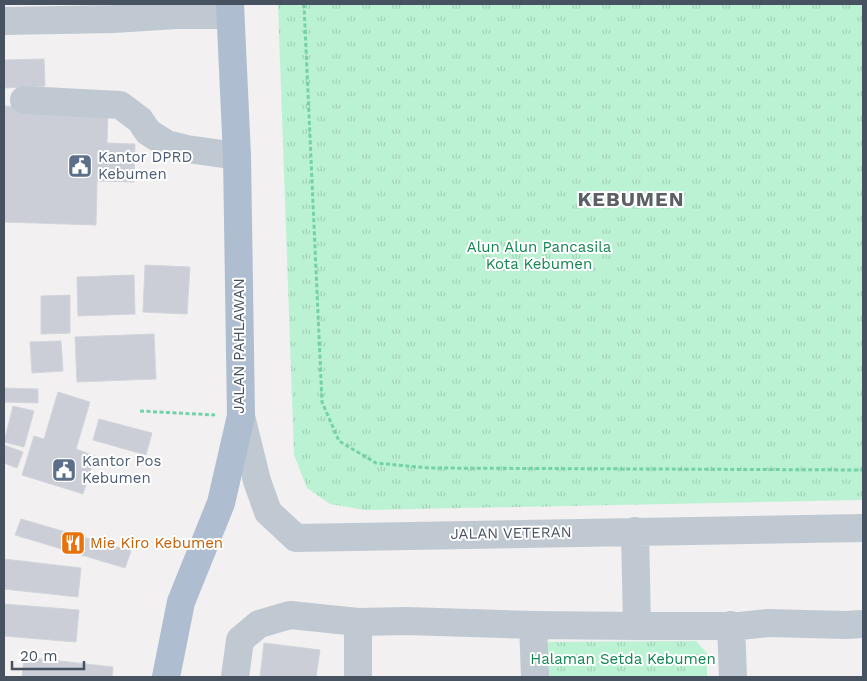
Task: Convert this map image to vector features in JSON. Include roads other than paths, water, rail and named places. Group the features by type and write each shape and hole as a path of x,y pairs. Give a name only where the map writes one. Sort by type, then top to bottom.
{"main road":[{"name":"JALAN PAHLAWAN","path":"166,677 181,602 221,503 241,416 237,156 230,9"}],"street":[{"path":"4,21 113,19 230,9"},
{"path":"24,100 120,105 140,120 148,132 167,144 187,149 237,156"},
{"name":"JALAN VETERAN","path":"241,416 257,481 268,512 296,538 863,528"},
{"path":"635,531 637,626"},
{"path":"235,677 240,640 259,624 290,616 358,622 533,626 863,624"},
{"path":"358,622 358,677"},
{"path":"533,626 535,677"},
{"path":"732,626 733,677"}],"place":[{"name":"Kantor DPRD Kebumen","path":"80,166"},
{"name":"Kantor Pos Kebumen","path":"64,470"},
{"name":"Mie Kiro Kebumen","path":"73,543"}],"district":[{"name":"KEBUMEN","path":"631,199"}],"park label":[{"name":"Alun Alun Pancasila Kota Kebumen","path":"539,256"},
{"name":"Halaman Setda Kebumen","path":"623,659"}]}
